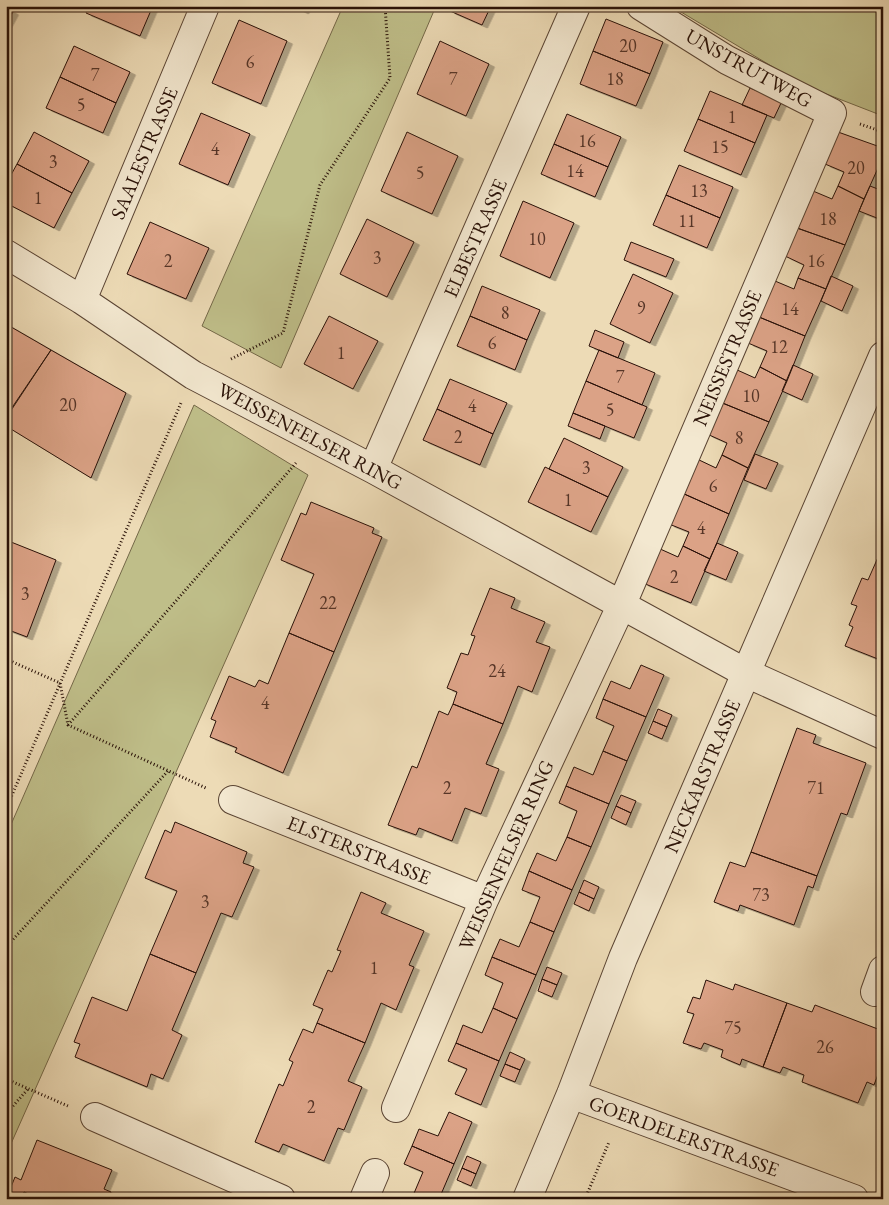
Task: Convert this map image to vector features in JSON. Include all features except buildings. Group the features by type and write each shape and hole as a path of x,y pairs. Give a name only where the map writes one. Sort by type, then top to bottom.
{"street":[{"name":"SAALESTRASSE","path":"82,300 205,6"},
{"name":"ELBESTRASSE","path":"373,469 576,6"},
{"name":"UNSTRUTWEG","path":"641,6 727,60 832,113"},
{"name":"NEISSESTRASSE","path":"622,604 832,113"},
{"name":"WEISSENFELSER RING","path":"6,254 82,300 193,375 373,469 746,673 883,735"},
{"name":"NECKARSTRASSE","path":"527,1199 571,1094 623,958 883,356"},
{"name":"WEISSENFELSER RING","path":"396,1108 484,900 622,604"},
{"name":"ELSTERSTRASSE","path":"233,800 484,900"},
{"name":"GOERDELERSTRASSE","path":"571,1094 854,1199"},
{"path":"94,1117 281,1199"},
{"path":"364,1199 375,1173"}],"path":[{"path":"68,725 316,440"},
{"path":"6,659 60,683 68,725"},
{"path":"68,725 233,800"},
{"path":"6,947 168,771"},
{"path":"6,1079 94,1117"},
{"path":"6,1114 28,1089"},
{"path":"585,1199 622,1113"}],"shaded area":[{"path":"343,6 436,6 281,368 202,326"},
{"path":"671,6 883,6 883,116 803,85"},
{"path":"194,405 308,475 6,1155 6,836"}]}
